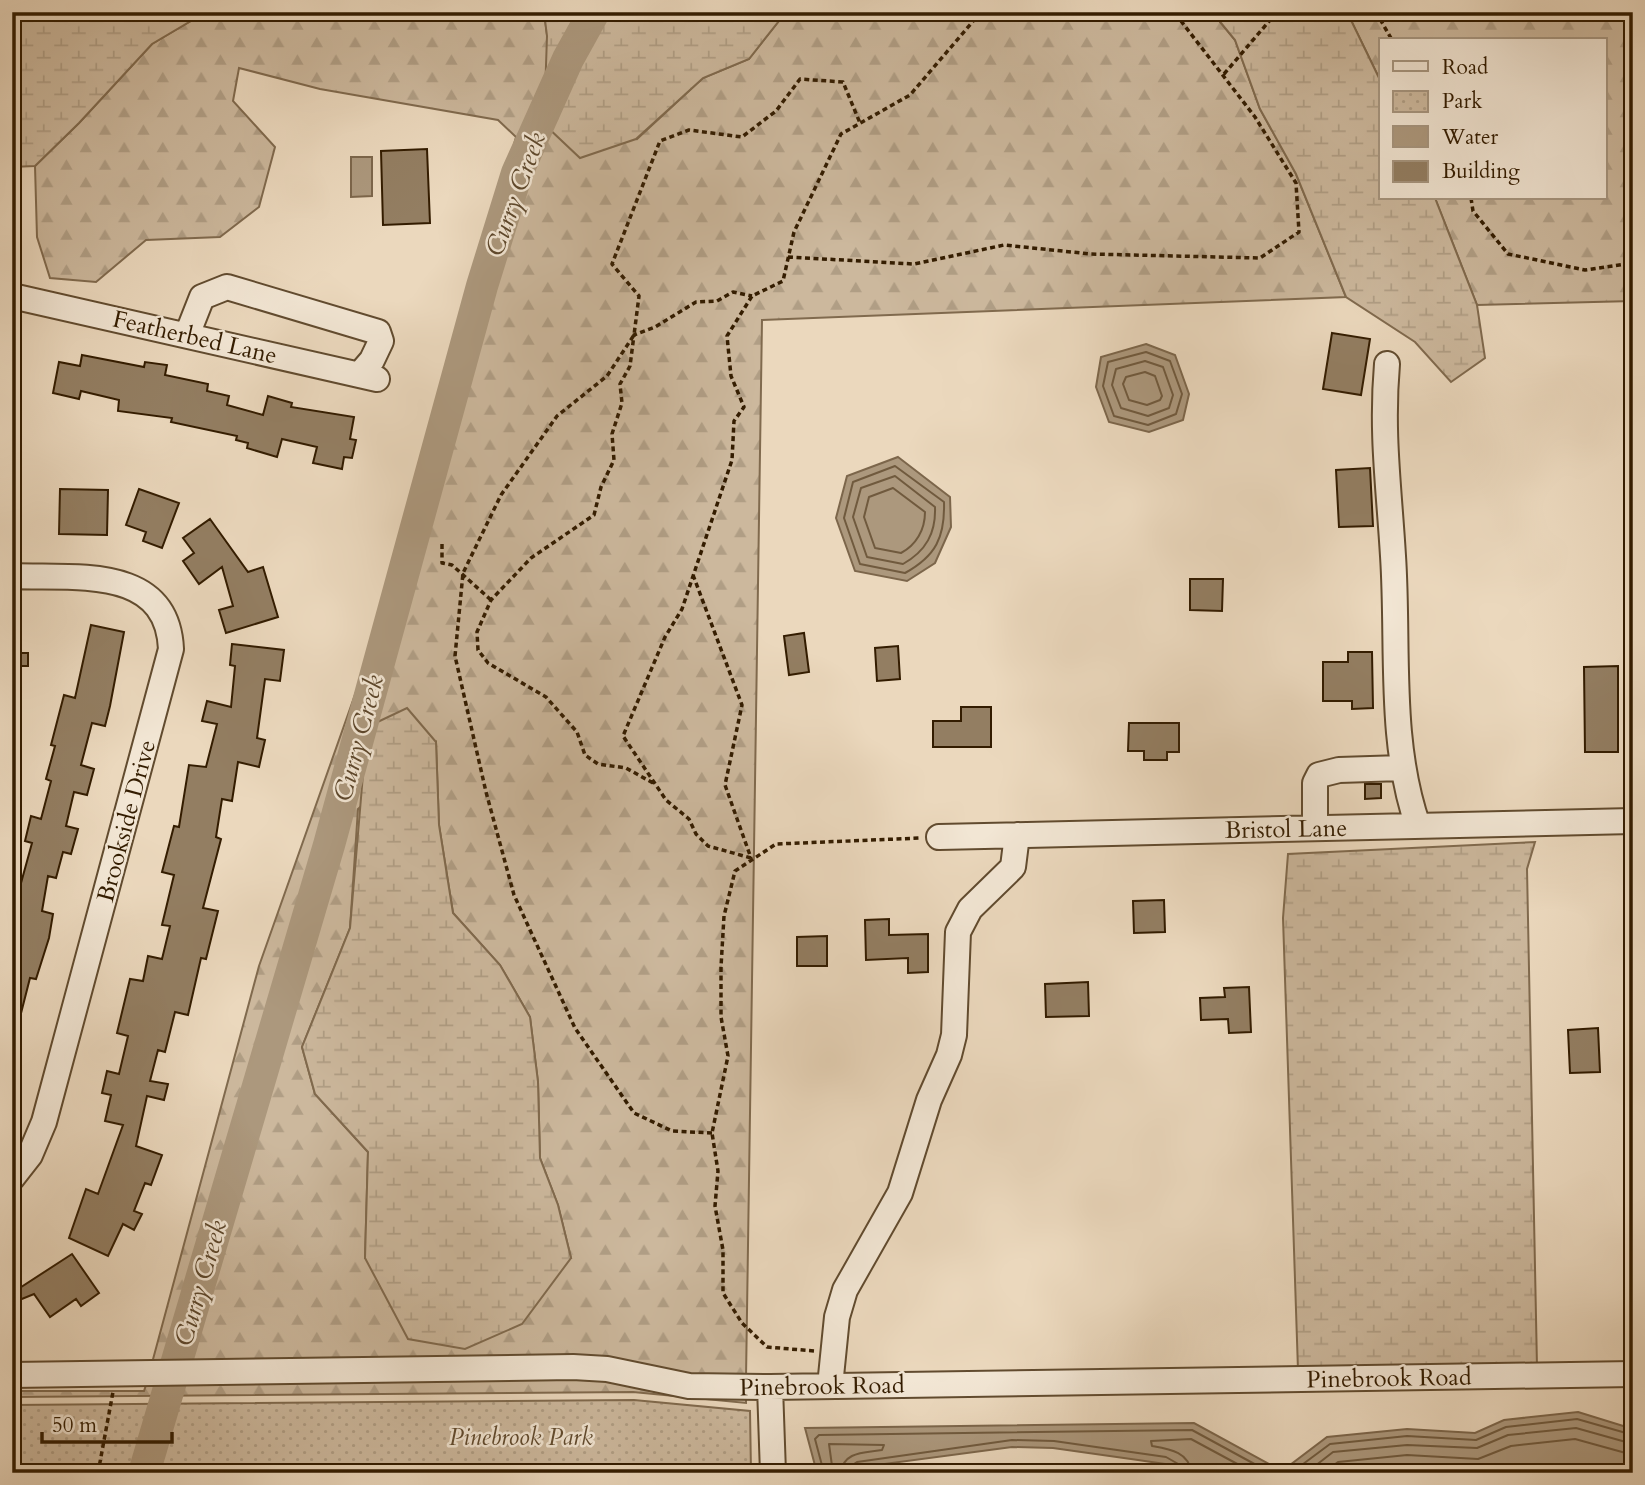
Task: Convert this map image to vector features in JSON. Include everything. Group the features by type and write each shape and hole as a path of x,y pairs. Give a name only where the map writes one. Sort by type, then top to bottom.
{"street":[{"name":"Featherbed Lane","path":"12,296 368,377 381,341 378,332 227,287 202,297 187,335"},
{"path":"1387,364 1383,444 1394,557 1402,768 1418,826"},
{"name":"Brookside Drive","path":"12,576 132,585 145,592 165,618 171,649 44,1122 30,1155 12,1178"},
{"path":"1315,828 1315,783 1319,775 1339,770 1402,768"},
{"name":"Bristol Lane","path":"939,837 1633,821"},
{"path":"830,1386 837,1317 845,1290 891,1212 929,1100 949,1055 954,1035 958,932 970,909 1013,867 1017,835"},
{"name":"Pinebrook Road","path":"12,1375 573,1367 607,1369 690,1386 770,1387 1633,1374"},
{"path":"770,1387 773,1473"}],"path":[{"path":"751,858 708,846 696,834 689,819 675,810 654,785 624,736 665,637 682,609 733,460 734,421 744,407 731,376 727,336 752,296 783,281 794,232 841,134 910,95 981,12"},
{"path":"788,257 914,264 1004,246 1091,254 1260,258 1299,232 1297,183 1255,117 1181,20 1180,12"},
{"path":"1224,74 1277,12"},
{"path":"1376,12 1391,38"},
{"path":"654,785 626,768 598,764 585,755 577,732 546,697 488,663 478,650 476,640 491,600 531,558 594,515 601,487 614,460 612,434 622,403 620,384 630,366 639,296 612,264 660,141 690,130 742,136 776,111 800,79 843,82 860,123"},
{"path":"1471,200 1473,211 1508,254 1585,270 1633,263"},
{"path":"712,1133 672,1131 634,1113 575,1028 514,895 486,792 455,656 463,573 501,495 557,416 607,376 634,335 655,327 696,302 717,301 733,292 752,296"},
{"path":"442,544 442,563 452,565 463,573 471,584 478,586 491,600"},
{"path":"693,575 742,705 725,785 751,858"},
{"path":"834,1352 767,1347 742,1323 723,1293 723,1250 715,1206 718,1171 712,1133 728,1056 720,1017 724,916 735,871 776,844 939,837"},
{"path":"98,1473 120,1373"}],"green space":[{"path":"12,12 206,12 152,44 35,166 12,167"},
{"path":"206,12 544,12 547,35 637,139 703,78 749,59 786,12 1212,12 1235,40 1260,109 1296,174 1346,297 762,320 746,1378 152,1363 259,966 386,607 516,137 498,120 320,89 239,68 233,101 275,147 259,207 220,237 146,240 96,282 50,278 37,237 35,166 152,44","holes":["436,742 439,825 453,913 500,965 530,1017 538,1082 540,1158 558,1205 571,1258 365,1258 368,1152 315,1094 302,1047 350,928 358,809"]},
{"path":"544,12 786,12 749,59 703,78 636,139 580,158 544,124 547,36"},
{"path":"1212,12 1347,12 1379,78 1379,200 1436,200 1477,305 1485,358 1451,382 1415,342 1346,297 1296,174 1260,109 1235,40"},
{"path":"1347,12 1633,12 1633,301 1477,305 1436,200 1606,200 1606,38 1379,38 1379,78"},
{"path":"407,708 436,742 439,825 453,913 500,965 530,1017 538,1082 540,1158 558,1205 571,1258 522,1324 465,1349 408,1339 365,1258 368,1152 315,1094 302,1047 350,928 367,727"},
{"path":"1535,842 1527,869 1537,1367 1298,1370 1283,918 1288,854"},
{"path":"573,1376 746,1396 746,1403 633,1392 12,1397 12,1391 144,1391 147,1382"},
{"name":"Pinebrook Park","path":"634,1400 750,1411 751,1473 12,1473 12,1405"}],"water":[{"path":"351,157 372,157 372,196 351,197"},
{"path":"1146,344 1175,355 1189,394 1183,420 1149,432 1109,422 1096,387 1101,357"},
{"path":"898,457 950,497 951,527 935,563 907,581 855,571 836,518 847,476"},
{"path":"1578,1412 1633,1429 1633,1473 1181,1473 1165,1464 1053,1448 1012,1447 817,1473 805,1428 1194,1423 1282,1471 1327,1437 1407,1429 1475,1433 1504,1420"}],"building":[{"path":"427,149 430,223 383,225 381,151"},
{"path":"1332,333 1370,339 1361,395 1323,389"},
{"path":"82,355 144,367 145,362 167,365 165,375 208,384 207,391 229,396 227,405 263,415 268,396 292,403 291,407 354,417 350,439 356,440 352,458 344,457 342,469 313,463 317,447 282,439 277,457 247,448 248,443 236,440 237,436 171,422 172,418 118,411 119,400 81,391 79,399 53,393 59,362 80,366"},
{"path":"1370,468 1373,526 1339,527 1336,470"},
{"path":"60,489 108,490 107,535 59,534"},
{"path":"139,489 179,503 162,548 143,541 146,532 126,525"},
{"path":"210,519 248,572 263,567 278,617 226,633 219,610 233,606 222,567 199,584 183,561 194,553 183,538"},
{"path":"1190,579 1223,579 1222,611 1190,610"},
{"path":"91,625 124,632 105,726 92,723 81,765 94,769 87,795 74,792 66,826 78,829 71,854 63,852 56,878 48,876 42,911 53,914 49,938 36,979 30,978 17,1029 12,1028 12,900 16,882 21,883 32,843 25,841 31,816 41,819 51,781 46,779 55,746 51,745 64,695 75,698"},
{"path":"804,633 809,672 789,675 784,636"},
{"path":"232,644 284,650 280,681 265,679 257,738 265,740 259,767 238,762 232,801 222,799 216,837 221,839 203,908 218,911 206,959 201,958 188,1015 175,1012 165,1052 158,1050 150,1081 168,1084 164,1100 147,1096 136,1146 162,1155 151,1185 145,1183 134,1211 142,1214 134,1230 123,1224 108,1256 69,1238 86,1189 98,1194 123,1125 105,1121 111,1095 102,1093 107,1071 119,1074 128,1036 117,1033 130,979 143,981 148,956 162,959 170,926 162,925 174,875 162,872 174,826 179,827 189,765 206,767 217,724 202,721 207,701 231,707 235,666 230,665"},
{"path":"898,646 900,679 877,681 875,648"},
{"path":"1348,652 1372,652 1373,708 1352,709 1352,701 1323,701 1323,662 1348,662"},
{"path":"12,653 28,653 28,666 12,666"},
{"path":"1618,666 1618,752 1585,752 1584,667"},
{"path":"961,707 991,707 991,747 933,747 933,721 961,721"},
{"path":"1129,723 1179,723 1179,752 1167,752 1167,760 1144,760 1144,751 1128,751"},
{"path":"1365,784 1381,784 1381,798 1365,799"},
{"path":"1164,900 1165,932 1134,933 1133,901"},
{"path":"889,919 889,935 928,934 928,972 908,973 908,958 866,960 865,920"},
{"path":"827,936 827,966 797,966 797,937"},
{"path":"1088,982 1089,1016 1046,1017 1045,984"},
{"path":"1249,987 1251,1032 1229,1033 1228,1019 1201,1020 1200,998 1225,997 1224,988"},
{"path":"1598,1028 1600,1072 1570,1073 1568,1030"},
{"path":"72,1254 99,1293 81,1306 76,1299 50,1317 34,1294 12,1303 12,1293"}],"waterway":[{"name":"Curry Creek","path":"144,1473 329,845 482,286 517,173 568,59 594,12"}]}
